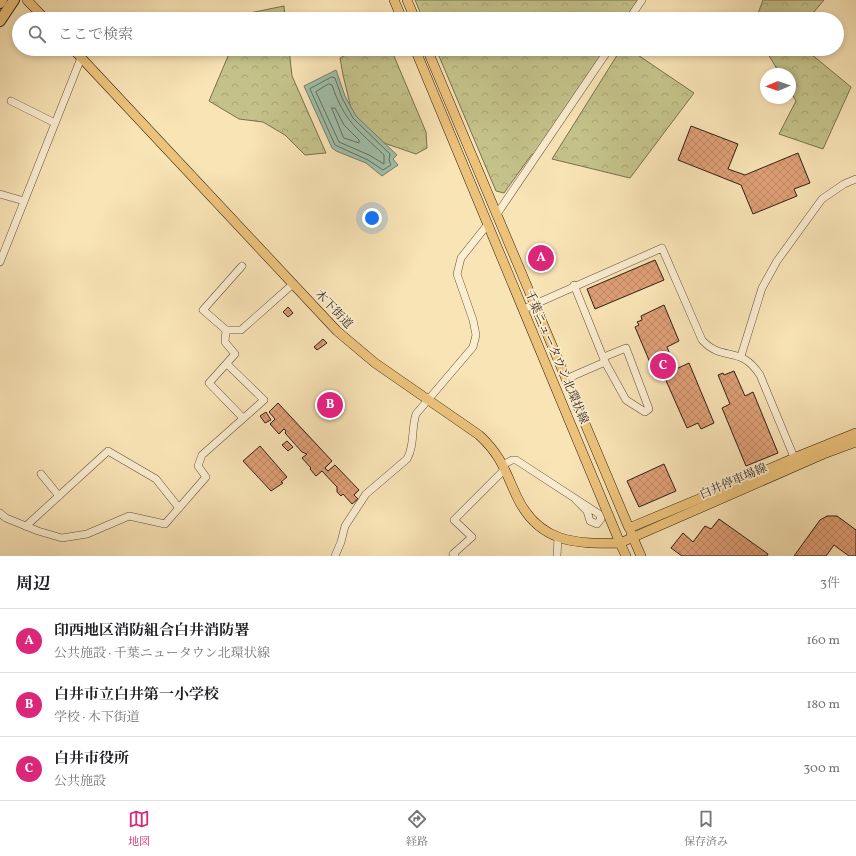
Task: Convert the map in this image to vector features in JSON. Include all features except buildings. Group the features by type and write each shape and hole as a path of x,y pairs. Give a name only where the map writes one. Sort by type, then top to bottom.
{"highway":[{"path":"0,21 14,0"}],"main road":[{"path":"27,0 38,12"},
{"path":"394,0 399,12"},
{"path":"407,0 412,12"},
{"name":"千葉ニュータウン北環状線","path":"418,56 620,543"},
{"name":"千葉ニュータウン北環状線","path":"431,56 629,528"},
{"name":"木下街道","path":"81,58 353,346 479,435 493,447 526,512 540,527 558,538 578,543 620,543"},
{"name":"白井停車場線","path":"620,543 856,433"},
{"name":"白井停車場線","path":"629,528 730,486 856,442"},
{"path":"599,544 617,533 629,528 641,556"},
{"path":"620,543 626,556"}],"street":[{"path":"634,12 642,0"},
{"path":"497,214 604,56"},
{"path":"1,258 81,58"},
{"path":"11,101 55,123"},
{"path":"741,356 762,288 777,261 822,199 844,184 856,179"},
{"path":"0,194 24,201"},
{"path":"335,556 341,542 345,526 366,494 406,459 410,452 412,425 416,414 427,399 473,347 476,335 473,320 457,274 461,258 488,224"},
{"path":"524,309 574,285 662,248 702,340 714,350 741,356 752,363 760,375 796,462"},
{"path":"242,266 203,310 226,330 241,330 293,284"},
{"path":"566,380 605,360 626,348 648,409 645,412 626,400 605,360 574,285"},
{"path":"226,330 225,342 235,354 209,383 243,418"},
{"path":"0,513 26,526 62,538 76,537 87,534 129,516 166,524 206,477 198,466 202,455 264,400 227,364"},
{"path":"26,526 108,451 156,479 179,508"},
{"path":"454,556 453,554 472,537 454,520 512,460 516,460 576,500"},
{"path":"41,474 59,496"},
{"path":"557,556 558,538"}],"green space":[{"path":"415,0 638,0 630,12 420,12"},
{"path":"763,0 824,0 814,12 759,12"},
{"path":"284,6 284,12 255,12"},
{"path":"228,56 290,56 292,76 326,153 305,155 285,135 263,122 239,119 209,101"},
{"path":"344,56 394,56 426,132 427,148 416,154 384,143 355,125 340,58"},
{"path":"439,56 600,56 534,155 532,154 504,193 496,191"},
{"path":"617,56 639,56 694,93 630,178 552,159"},
{"path":"769,56 813,56 851,87 823,149 779,134 794,104 796,104 796,68 776,68"}],"water":[{"path":"336,70 345,96 356,116 397,155 393,159 398,165 382,176 366,163 332,148 304,86"}],"place":[{"name":"印西地区消防組合白井消防署","path":"541,258"},
{"name":"白井市役所","path":"663,366"},
{"name":"白井市立白井第一小学校","path":"330,405"}]}
